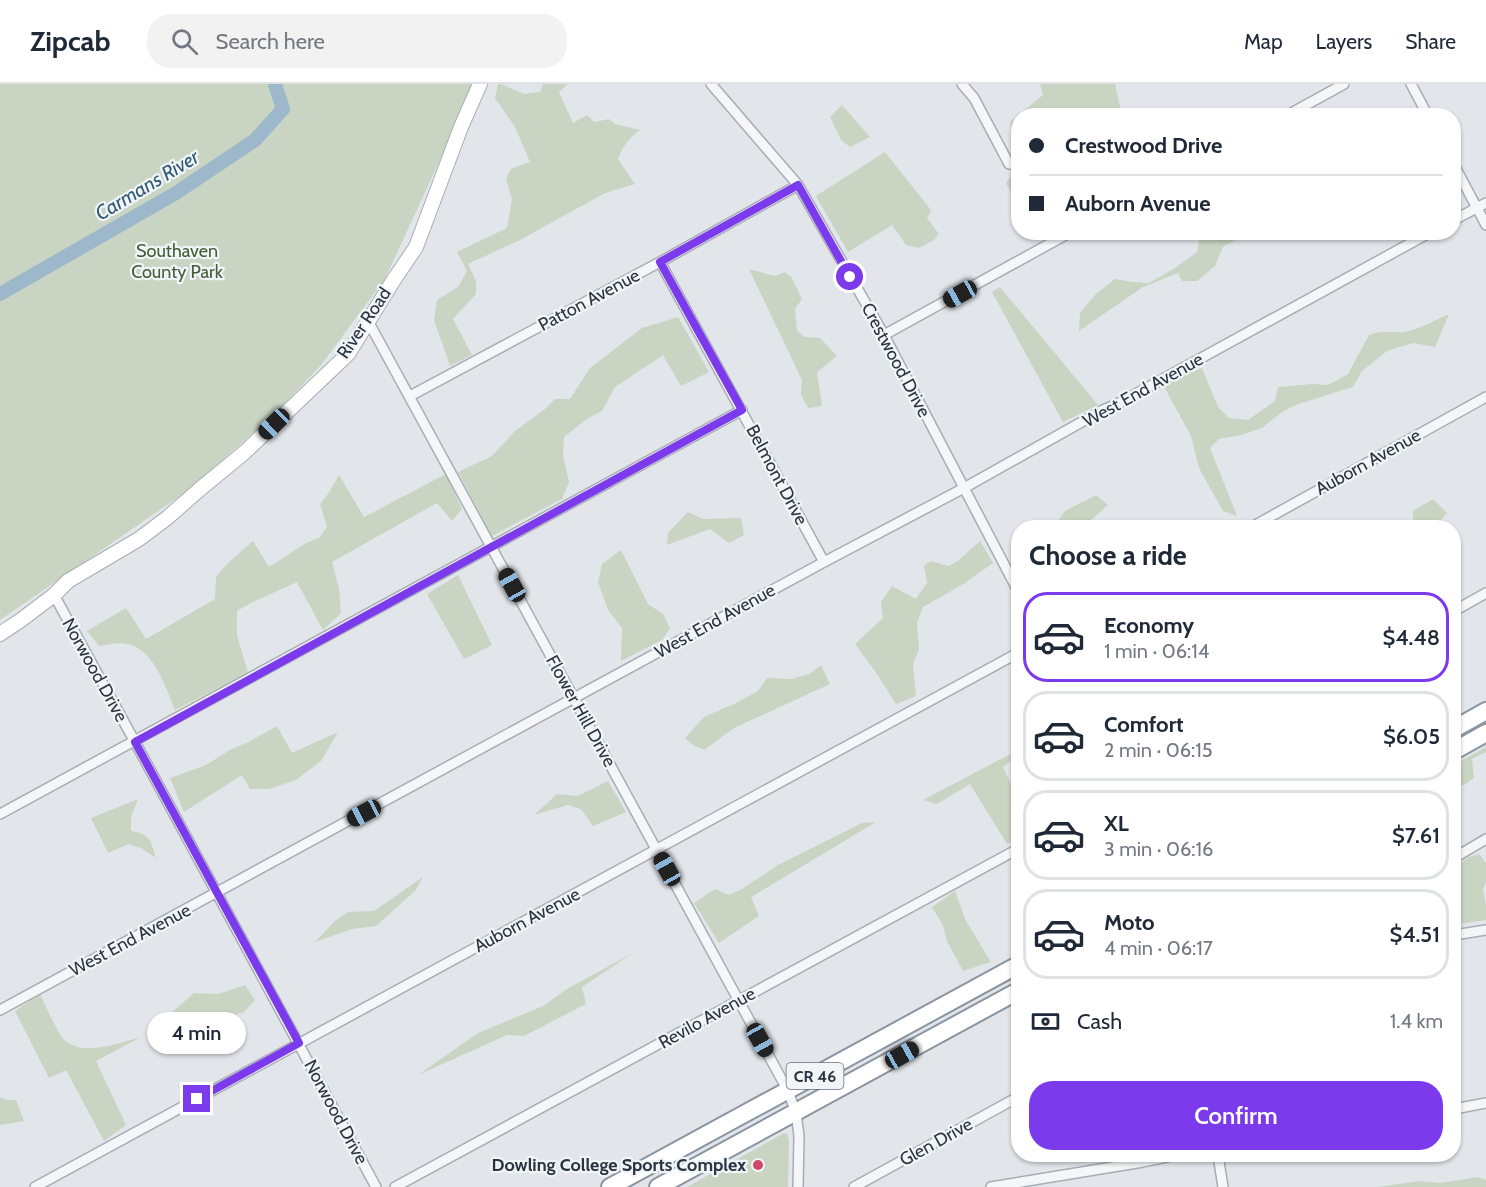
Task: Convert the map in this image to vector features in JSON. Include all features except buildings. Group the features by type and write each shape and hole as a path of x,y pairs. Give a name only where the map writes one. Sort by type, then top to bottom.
{"highway":[{"path":"1461,725 1486,711"},
{"path":"1461,747 1486,733"},
{"name":"CR 46","path":"658,1187 792,1102 1011,969"},
{"name":"CR 46","path":"610,1187 678,1150 792,1102 1011,994"}],"street":[{"name":"River Road","path":"0,634 54,595 68,580 139,539 158,525 244,452 348,354 416,247 461,127 480,84"},
{"path":"962,84 974,98 1009,164"},
{"path":"1300,108 1344,84"},
{"path":"1411,84 1424,108"},
{"name":"Crestwood Drive","path":"713,85 798,185 884,335 1011,578"},
{"path":"1461,179 1486,225"},
{"name":"Patton Avenue","path":"410,396 798,185"},
{"path":"1461,216 1486,202"},
{"path":"884,335 1056,240"},
{"name":"West End Avenue","path":"0,1010 964,488 1416,240"},
{"name":"Belmont Drive","path":"660,262 824,562"},
{"name":"Flower Hill Drive","path":"368,321 739,1000 792,1102"},
{"name":"Auborn Avenue","path":"1264,520 1486,397"},
{"path":"0,814 742,410"},
{"path":"1461,607 1486,593"},
{"name":"Norwood Drive","path":"54,595 376,1187"},
{"name":"Auborn Avenue","path":"35,1187 1011,657"},
{"path":"1461,854 1486,839"},
{"name":"Revilo Avenue","path":"395,1187 1011,853"},
{"path":"1461,934 1486,930"},
{"name":"Glen Drive","path":"854,1187 1011,1101"},
{"path":"792,1102 799,1136 798,1187"},
{"path":"1461,1108 1486,1103"},
{"path":"627,1187 656,1170 678,1150"},
{"path":"991,1187 1143,1162"},
{"path":"1219,1162 1223,1187"},
{"path":"674,1187 685,1177 688,1170"}],"green space":[{"name":"Southaven County Park","path":"0,84 475,84 385,279 321,365 276,413 183,494 0,620"},
{"path":"498,84 524,94 540,92 543,84 568,84 559,92 573,123 587,115 594,122 609,119 615,124 640,130 627,143 618,159 635,184 605,193 520,240 468,264 476,281 476,294 453,319 472,355 450,366 434,320 437,300 458,287 467,271 457,252 507,228 512,199 506,179 511,169 530,162 515,127 495,98"},
{"path":"1040,84 1115,84 1120,108 1027,108 1043,95"},
{"path":"842,105 870,137 850,147 841,140 830,117"},
{"path":"885,152 931,210 927,218 939,234 934,240 919,248 906,245 892,225 848,252 816,196"},
{"path":"1011,176 1011,192 1006,183"},
{"path":"1199,240 1236,240 1223,247 1215,266 1197,281 1182,281 1178,273 1143,287 1079,331 1080,313 1096,294 1115,279 1149,283 1197,252"},
{"path":"749,269 775,276 785,272 792,278 802,299 795,309 797,331 805,337 820,338 837,356 817,372 822,406 808,408 801,395 802,380"},
{"path":"1000,287 1098,405 1063,422 992,292"},
{"path":"1449,314 1435,347 1413,343 1387,351 1362,371 1353,387 1298,404 1282,412 1262,428 1219,439 1210,448 1237,516 1223,511 1199,468 1191,436 1162,383 1202,368 1218,407 1229,418 1248,420 1275,401 1278,387 1328,385 1348,374 1369,335 1409,331"},
{"path":"678,317 709,372 681,386 663,355 615,387 602,411 588,418 564,437 563,455 569,482 562,499 492,536 458,472 492,456 515,431 555,399 570,399 590,368 642,328"},
{"path":"446,474 462,509 452,521 437,503 332,562 339,588 341,613 323,630 297,582 237,611 237,635 248,673 175,710 158,671 145,653 124,643 99,646 87,631 126,608 146,639 215,599 216,577 253,541 269,567 306,543 319,538 327,527 320,504 339,475 364,517"},
{"path":"1096,495 1108,505 1091,520 1059,520 1065,511"},
{"path":"1433,499 1447,513 1441,520 1413,520 1413,511"},
{"path":"688,512 703,519 741,518 744,535 729,543 710,529 667,545 668,533"},
{"path":"980,541 993,563 965,583 923,607 917,623 919,649 913,664 916,696 896,704 855,644 883,618 881,602 892,586 916,599 927,583 924,566 931,561 948,566 958,561"},
{"path":"621,550 648,604 663,614 670,628 662,640 621,661 622,628 608,610 598,582 602,564"},
{"path":"458,575 492,645 464,659 427,594"},
{"path":"821,665 830,684 734,728 704,750 685,738 704,717 758,691 767,678 791,679 809,674"},
{"path":"277,726 292,753 338,732 321,761 296,780 269,789 250,789 242,775 184,812 170,778 206,765"},
{"path":"1486,747 1486,752 1472,759 1474,778 1462,786 1461,761"},
{"path":"1011,754 1011,761 1003,767 1011,784 1011,842 1007,844 970,784 937,804 923,800"},
{"path":"608,781 626,812 593,826 581,809 568,805 534,815 557,794 578,796"},
{"path":"138,799 131,817 131,831 149,839 156,858 141,848 129,844 108,853 91,818"},
{"path":"876,822 751,897 759,916 719,943 694,903 715,889 729,895 778,865 862,823"},
{"path":"1479,854 1486,863 1486,882 1483,889 1486,920 1461,924 1461,862"},
{"path":"423,877 416,890 376,926 352,929 315,942 335,921 348,912 374,911"},
{"path":"955,891 966,921 991,962 963,971 947,941 943,925 932,907"},
{"path":"633,953 582,987 586,1004 524,1036 507,1035 418,1075 478,1033 543,1006 567,989"},
{"path":"245,985 255,1000 244,1012 205,1025 193,1013 161,1022 194,993 218,994"},
{"path":"40,994 62,1037 72,1045 81,1048 102,1047 141,1037 96,1061 126,1125 104,1141 66,1070 49,1078 15,1011"},
{"path":"0,1097 16,1100 24,1121 0,1125"},
{"name":"Dowling College Sports Complex","path":"784,1133 788,1135 789,1142 788,1187 687,1187"},
{"path":"1478,1177 1486,1180 1486,1187 1377,1187 1421,1181 1440,1183"}],"waterway":[{"name":"Carmans River","path":"0,294 176,193 255,140 283,109 275,84"}],"place":[{"name":"Dowling College Sports Complex","path":"758,1165"}],"route":[{"path":"197,1099 299,1043 135,742 742,410 660,262 798,185 850,277"}]}
